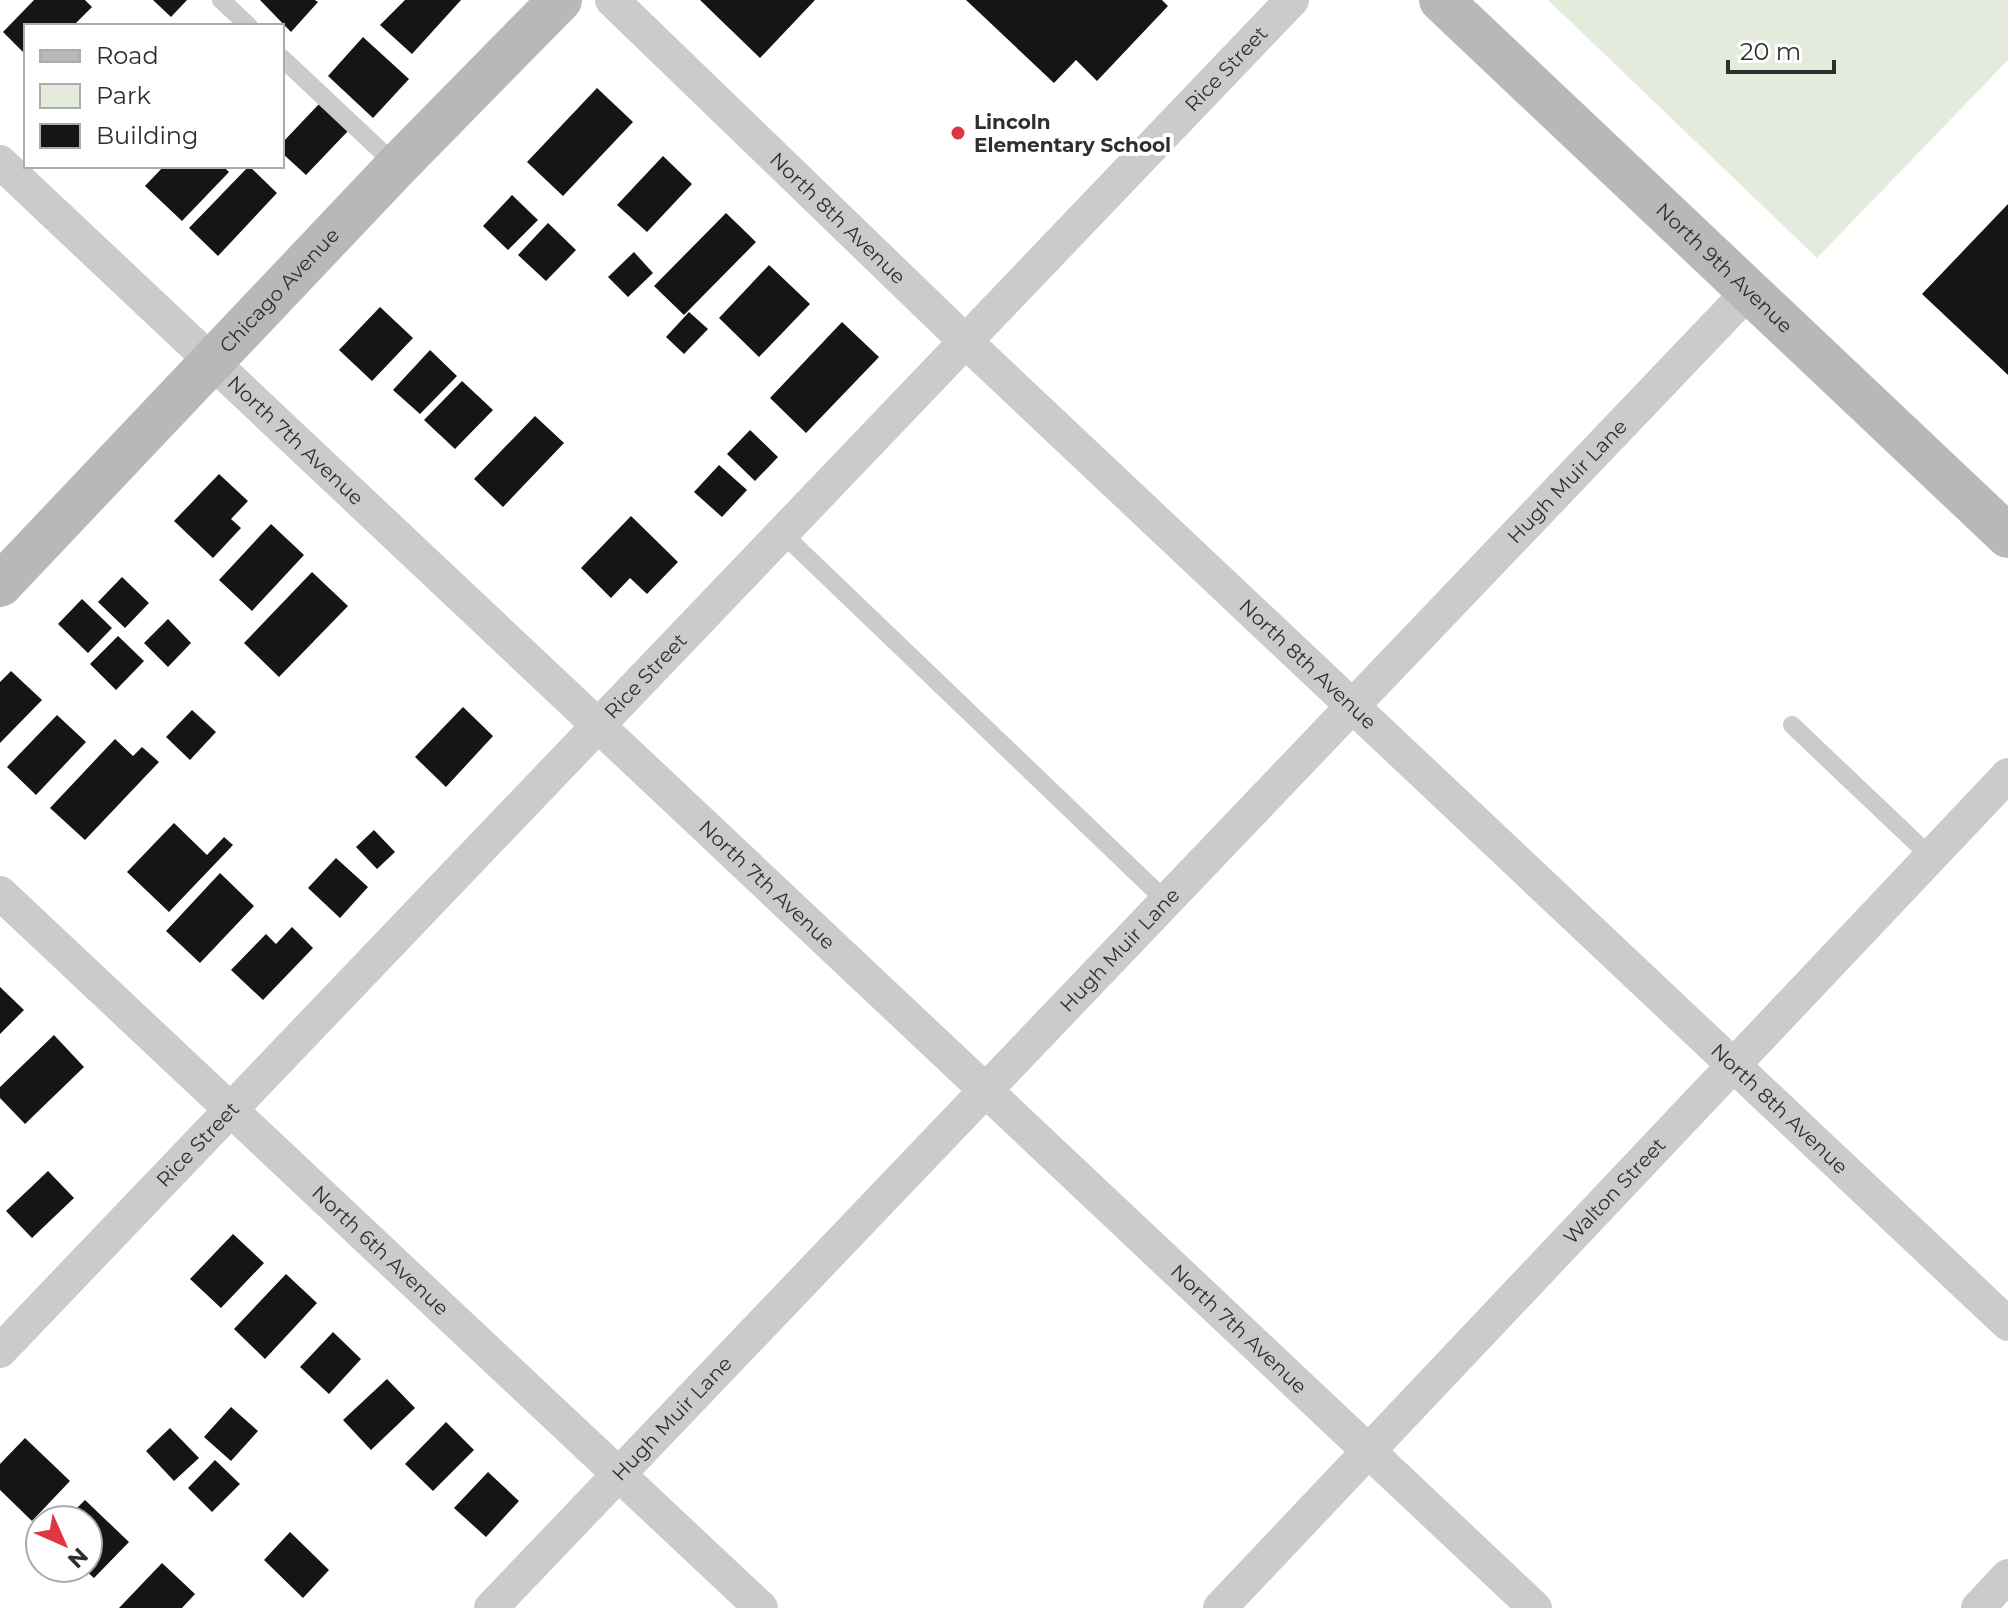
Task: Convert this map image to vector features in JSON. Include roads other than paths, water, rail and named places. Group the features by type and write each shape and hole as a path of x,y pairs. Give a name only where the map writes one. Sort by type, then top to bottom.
{"main road":[{"name":"Chicago Avenue","path":"0,585 397,166 560,0"},
{"name":"North 9th Avenue","path":"1441,0 2008,536"}],"street":[{"name":"North 8th Avenue","path":"612,0 965,341 2008,1324"},
{"name":"Rice Street","path":"0,1351 1292,0"},
{"name":"North 7th Avenue","path":"0,162 1535,1608"},
{"name":"Hugh Muir Lane","path":"491,1608 1749,291"},
{"name":"Walton Street","path":"1220,1608 2008,775"},
{"name":"North 6th Avenue","path":"0,893 761,1608"},
{"path":"1978,1608 2008,1576"}],"lane":[{"path":"221,0 247,24"},
{"path":"284,60 397,166"},
{"path":"782,533 1166,901"},
{"path":"1792,725 1931,857"}],"place":[{"name":"Lincoln Elementary School","path":"958,133"}]}
